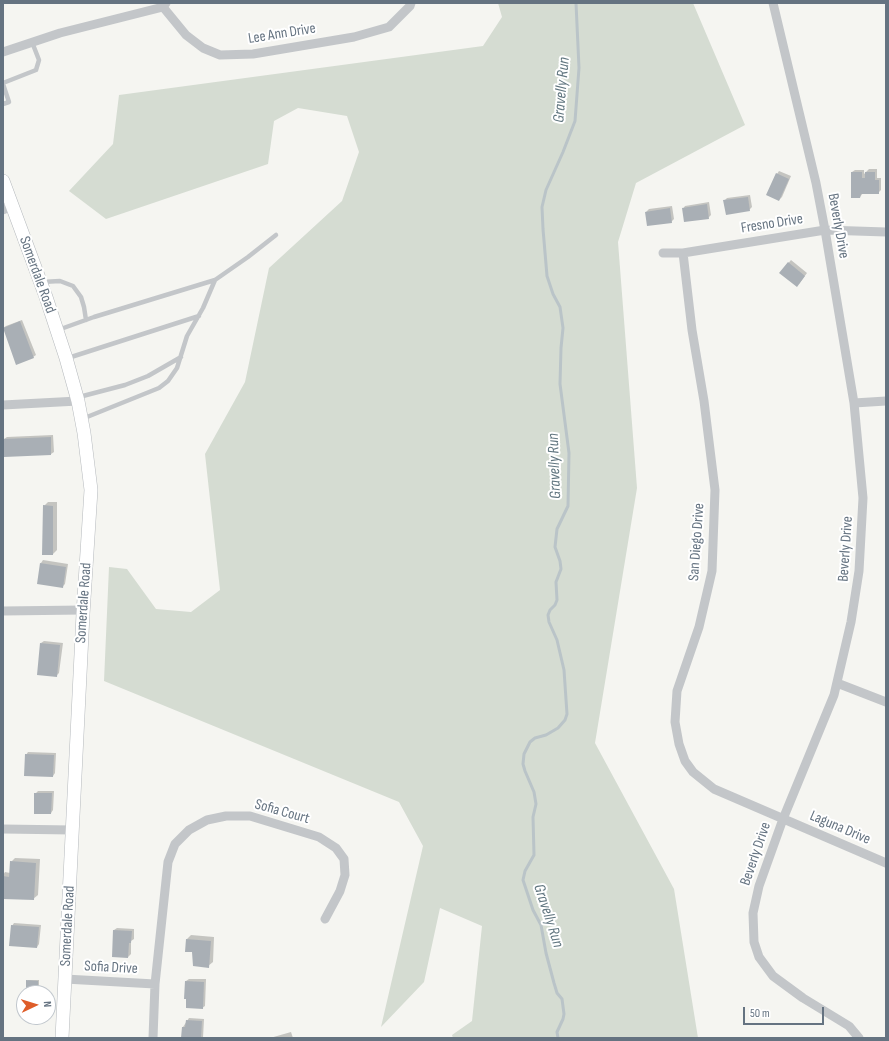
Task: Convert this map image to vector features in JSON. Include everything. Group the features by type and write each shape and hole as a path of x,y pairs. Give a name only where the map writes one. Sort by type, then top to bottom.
{"main road":[{"name":"Somerdale Road","path":"3,181 7,208 40,282 66,358 82,419 92,490 83,610 62,1038"}],"street":[{"name":"Lee Ann Drive","path":"3,52 32,42 164,5 186,35 203,48 220,55 253,54 354,37 389,27 410,6 411,3"},
{"name":"Beverly Drive","path":"773,3 816,183 825,230 854,403 863,498 860,571 851,622 837,683 834,695 783,819 759,886 753,913 754,942 759,957 773,976 802,998 848,1026 859,1038"},
{"name":"Fresno Drive","path":"663,253 683,253 825,230 886,232"},
{"name":"San Diego Drive","path":"683,253 692,330 704,401 714,490 712,571 699,627 677,691 675,722 679,744 685,761 693,772 714,789 783,819"},
{"path":"3,405 77,399"},
{"path":"854,403 886,401"},
{"path":"3,611 83,610"},
{"path":"837,683 886,702"},
{"name":"Sofia Court","path":"164,895 168,862 174,844 189,830 207,820 226,816 250,816 319,837 336,848 344,859 345,875 340,891 324,919"},
{"name":"Laguna Drive","path":"783,819 886,863"},
{"path":"3,830 72,830"},
{"name":"Sofia Drive","path":"153,1038 164,895"},
{"name":"Sofia Drive","path":"65,979 156,984"}],"lane":[{"path":"3,104 9,102 3,84 36,70 39,60 32,42"},
{"path":"56,331 86,320 215,280 276,235"},
{"path":"82,419 158,388 173,375 181,357 187,336 208,299 215,280"},
{"path":"40,282 60,281 73,286 81,297 86,320"},
{"path":"66,358 199,316"},
{"path":"77,399 125,385 148,376 181,357"}],"shaded area":[{"path":"498,3 693,3 745,125 636,183 618,242 637,488 595,743 674,889 698,1038 453,1038 452,1035 472,1021 482,926 440,908 424,982 381,1027 423,846 399,802 104,681 109,567 127,569 156,609 191,612 220,590 205,454 245,382 269,268 342,201 359,152 347,116 298,108 274,121 268,164 106,219 69,191 113,144 119,95 483,46 502,17"}],"building":[{"path":"851,172 862,172 862,178 865,178 865,172 875,172 875,180 879,180 879,194 861,194 860,198 851,198"},
{"path":"776,173 789,179 779,201 766,195"},
{"path":"748,197 750,211 726,215 723,200"},
{"path":"707,204 709,219 684,222 682,208"},
{"path":"670,208 672,223 647,226 645,212"},
{"path":"788,262 805,276 797,287 779,273"},
{"path":"20,321 34,358 16,365 3,328"},
{"path":"51,437 51,455 4,457 3,439"},
{"path":"43,505 53,506 53,555 42,555"},
{"path":"40,563 66,567 63,588 37,584"},
{"path":"40,643 60,645 57,677 37,675"},
{"path":"25,754 54,755 53,777 24,776"},
{"path":"34,793 52,793 51,814 34,814"},
{"path":"10,861 36,863 34,900 3,899 3,876 9,877"},
{"path":"11,925 39,927 37,948 9,946"},
{"path":"113,930 132,931 131,943 129,943 128,958 112,957"},
{"path":"186,939 211,941 209,968 193,966 192,952 185,952"},
{"path":"26,980 38,981 38,985 26,985"},
{"path":"185,981 204,982 203,1009 186,1008 186,999 184,999"},
{"path":"186,1020 202,1021 201,1038 181,1038 182,1027 185,1027"}],"waterway":[{"name":"Gravelly Run","path":"558,1038 557,1032 564,1014 562,999 557,993 554,983 546,953 541,925 533,910 523,880 525,871 534,855 533,817 536,804 534,792 523,764 524,754 530,742 535,738 546,735 558,728 565,720 567,714 564,670 557,640 549,622 548,615 557,600 556,582 561,569 555,547 557,529 568,506 569,453 560,384 563,328 560,307 553,294 547,276 542,207 546,190 575,121 579,68 576,3"}]}
